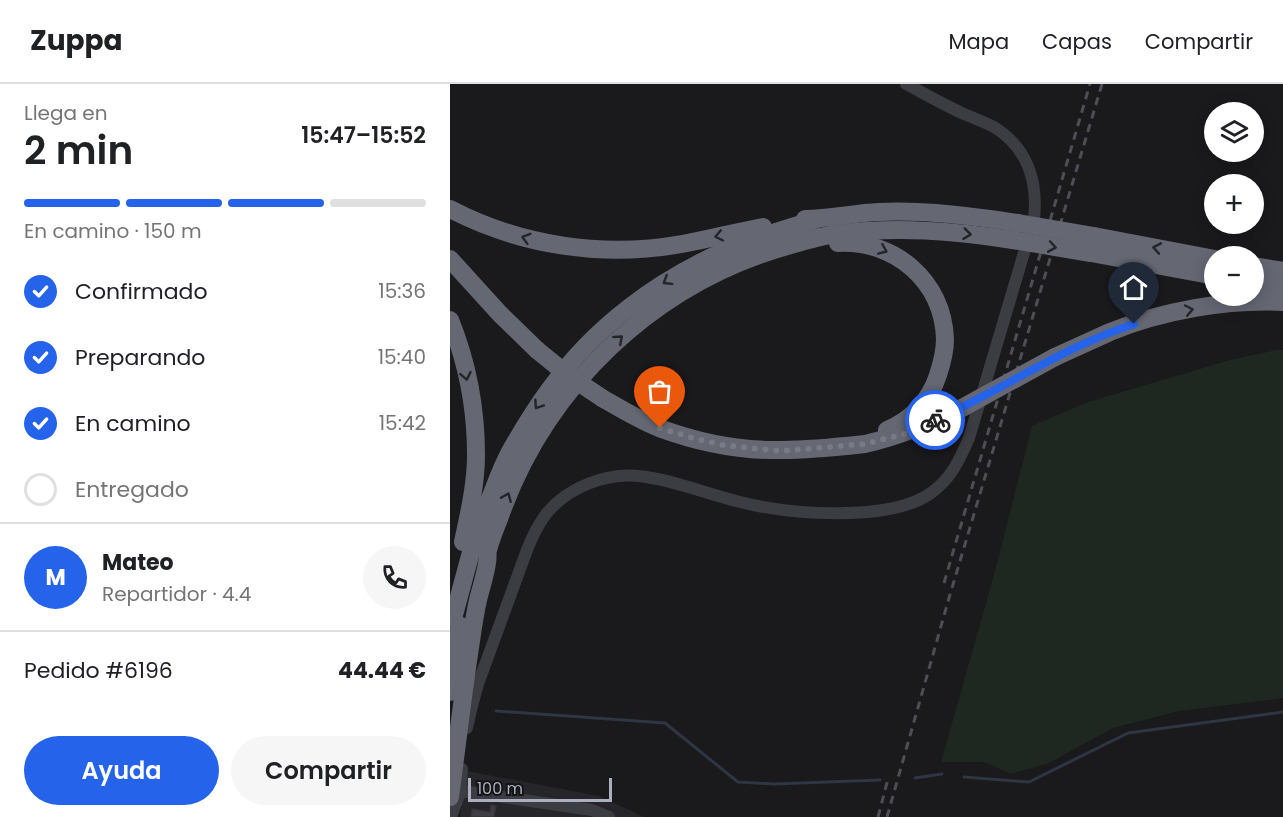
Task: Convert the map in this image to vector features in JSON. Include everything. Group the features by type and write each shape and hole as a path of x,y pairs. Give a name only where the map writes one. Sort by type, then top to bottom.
{"highway":[{"path":"450,209 499,231 532,240 565,247 602,249 641,249 681,244 801,219 818,219"},
{"path":"450,692 468,582 496,480 509,453 551,387 574,359 631,306 695,265 768,234 818,219 879,212 970,216 1016,231 1092,245 1204,273"},
{"path":"450,732 473,597 483,561 503,507 520,466 556,407 604,351 666,302 711,275 751,257 805,241 858,231 910,229 962,233 1016,231"},
{"path":"805,241 824,244 851,242 873,246 906,262 923,280 937,303 945,339 943,359 932,389 916,412 905,421 892,427 837,447"},
{"path":"1092,245 1204,257"},
{"path":"450,259 500,314 537,350 569,376 602,398 660,428 693,438 722,445 780,451 865,444 908,433 963,408 1055,357 1112,332 1155,317 1213,305 1283,302"},
{"path":"1264,268 1283,271"},
{"path":"1264,286 1283,289"},
{"path":"450,320 457,336 465,369 474,417 476,456 472,492 450,611"},
{"path":"450,630 478,526 487,510"},
{"path":"456,794 471,641 488,552"}],"street":[{"path":"451,817 458,798 456,794 473,701 527,550 535,531 546,515 572,492 589,483 607,478 639,476 720,498 772,509 801,512 863,512 885,510 922,499 941,485 956,465 969,438 1034,219 1036,202 1032,174 1018,149 1006,137 990,125 963,114 906,84"},
{"path":"456,794 592,810 609,817"}],"shaded area":[{"path":"1283,350 1283,698 1179,711 1113,728 1049,763 1011,774 984,762 941,762 994,575 1032,426 1088,402 1230,360"},
{"path":"467,771 599,796 644,817 460,817"}],"building":[{"path":"491,805 496,806 494,817 471,817 472,809 490,812"}],"waterway":[{"path":"496,711 665,723 738,782 774,784 880,780"},
{"path":"964,777 1029,782 1128,733 1283,712"},
{"path":"915,778 942,774"}],"railway":[{"path":"944,583 1090,84"},
{"path":"887,817 949,598 1102,84"},
{"path":"878,817 888,779"}],"way so far":[{"path":"660,428 722,445 780,451 865,444 908,433 935,420"}],"route":[{"path":"935,420 963,408 1055,357 1134,324"}]}
